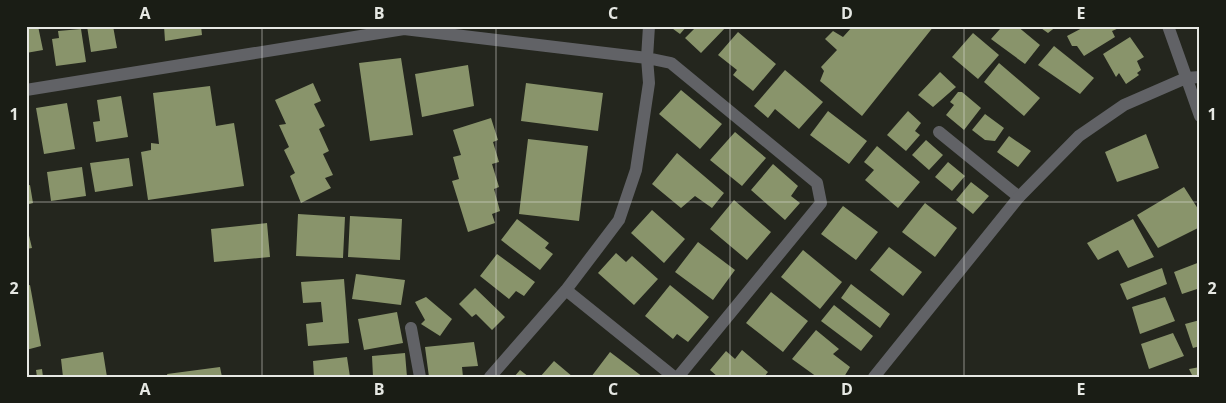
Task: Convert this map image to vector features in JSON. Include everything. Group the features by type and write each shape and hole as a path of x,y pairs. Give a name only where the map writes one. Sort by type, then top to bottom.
{"street":[{"path":"490,377 566,290 619,220 636,170 649,83 647,58 650,26"},
{"path":"1168,26 1200,116"},
{"path":"26,90 404,29 647,58 671,63 810,176 817,183 821,203 678,377"},
{"path":"874,377 1019,197 1079,136 1124,104 1186,78 1200,77"},
{"path":"939,132 1019,197"},
{"path":"566,290 674,377"},
{"path":"411,328 420,377"}],"building":[{"path":"26,26 38,26 43,50 26,53"},
{"path":"87,26 113,26 117,48 91,52"},
{"path":"164,26 201,26 202,35 165,41"},
{"path":"669,26 687,26 680,34"},
{"path":"697,26 727,26 701,53 685,38"},
{"path":"853,26 934,26 862,116 820,81 824,71 821,67 837,50 825,39 833,31 843,37"},
{"path":"997,26 1017,26 1040,45 1025,64 991,39 1000,29"},
{"path":"1038,26 1057,26 1048,33"},
{"path":"1086,26 1118,26 1119,28 1112,31 1115,37 1084,56 1077,46 1072,46 1067,36"},
{"path":"81,29 86,62 56,66 52,39 59,38 58,31"},
{"path":"738,32 776,64 753,91 733,75 737,70 718,55"},
{"path":"973,33 999,55 978,79 952,57"},
{"path":"1130,37 1144,57 1137,61 1141,70 1137,73 1139,75 1126,84 1119,73 1116,77 1103,54"},
{"path":"1054,46 1094,78 1080,94 1038,65"},
{"path":"401,58 413,135 370,141 359,63"},
{"path":"999,63 1040,98 1024,116 984,82"},
{"path":"468,65 474,106 422,117 415,74"},
{"path":"785,70 823,102 799,129 775,109 768,118 754,106"},
{"path":"940,72 956,87 933,107 918,95"},
{"path":"313,83 321,101 314,104 325,126 319,129 329,151 323,154 333,175 325,178 331,188 301,203 290,176 295,173 284,150 289,147 279,125 286,124 275,100"},
{"path":"526,83 603,93 598,131 521,121"},
{"path":"210,86 216,126 234,123 244,186 148,200 141,152 151,150 151,143 159,144 153,93"},
{"path":"681,90 722,124 700,149 659,114"},
{"path":"958,92 962,92 981,108 964,130 946,115 954,105 950,102"},
{"path":"121,96 128,137 96,142 93,122 100,121 97,100"},
{"path":"67,103 75,149 44,154 36,108"},
{"path":"828,111 867,141 849,164 810,135"},
{"path":"908,111 921,123 915,131 920,135 906,151 887,135"},
{"path":"985,114 1004,128 995,141 985,140 972,130"},
{"path":"491,118 498,140 493,142 499,162 492,164 499,187 494,189 500,211 492,214 495,223 468,232 452,181 459,179 453,157 461,155 453,130"},
{"path":"735,132 766,158 742,186 710,160"},
{"path":"1146,134 1159,168 1117,182 1105,152"},
{"path":"1009,136 1031,151 1018,167 997,152"},
{"path":"528,139 588,146 579,221 519,214"},
{"path":"926,140 943,155 929,170 912,155"},
{"path":"877,146 920,182 898,208 865,180 874,170 864,162"},
{"path":"677,153 724,193 712,208 695,196 681,208 652,184"},
{"path":"129,158 133,186 95,192 90,163"},
{"path":"948,162 965,176 952,191 935,177"},
{"path":"773,164 798,186 791,196 800,203 785,220 751,190"},
{"path":"82,167 86,196 51,201 47,172"},
{"path":"971,182 989,196 973,214 956,200"},
{"path":"30,185 33,203 26,205 26,186"},
{"path":"1184,187 1200,212 1200,227 1158,248 1137,215"},
{"path":"734,200 771,232 747,260 710,229"},
{"path":"925,203 957,228 935,257 902,232"},
{"path":"843,206 878,232 856,260 821,234"},
{"path":"652,210 685,239 664,263 631,233"},
{"path":"298,214 345,217 343,258 296,256"},
{"path":"350,216 402,219 400,260 348,257"},
{"path":"517,219 549,243 545,248 553,254 540,270 501,240"},
{"path":"1133,219 1154,257 1128,268 1118,250 1098,260 1087,243"},
{"path":"26,223 32,248 26,249"},
{"path":"267,223 270,257 214,262 211,229"},
{"path":"698,242 735,270 713,300 675,272"},
{"path":"889,247 922,272 903,296 870,270"},
{"path":"803,250 842,282 820,309 781,277"},
{"path":"616,253 626,262 632,256 658,279 634,305 598,273"},
{"path":"497,254 535,282 524,296 516,291 509,299 480,276"},
{"path":"1200,262 1200,288 1182,294 1174,272"},
{"path":"1162,268 1167,284 1127,300 1120,284"},
{"path":"356,274 405,280 401,305 352,299"},
{"path":"344,279 349,343 308,346 306,324 323,322 321,302 303,303 301,282"},
{"path":"851,284 890,314 880,328 841,298"},
{"path":"30,285 41,346 26,350 26,286"},
{"path":"670,285 709,317 688,342 677,334 673,339 645,316"},
{"path":"475,288 505,317 492,330 476,314 472,317 459,304"},
{"path":"771,292 808,321 783,352 746,323"},
{"path":"426,297 452,319 440,336 421,324 425,320 415,302"},
{"path":"1165,297 1175,321 1140,334 1132,307"},
{"path":"834,305 873,336 861,351 821,321"},
{"path":"397,312 403,343 364,350 358,319"},
{"path":"1200,320 1200,346 1193,348 1185,324"},
{"path":"816,330 839,349 833,354 850,367 844,377 817,377 792,359"},
{"path":"1173,333 1184,356 1149,369 1141,344"},
{"path":"474,342 478,366 462,367 463,377 429,377 425,347"},
{"path":"742,350 768,372 764,377 718,377 710,370 726,351 735,359"},
{"path":"103,352 107,377 63,377 61,359"},
{"path":"610,352 643,377 591,377"},
{"path":"405,353 407,377 373,377 372,356"},
{"path":"347,357 350,377 314,377 313,361"},
{"path":"554,361 573,377 540,377"},
{"path":"220,367 222,377 168,377 167,374"},
{"path":"1200,367 1200,377 1193,377 1189,369"},
{"path":"42,369 43,377 37,377 36,370"},
{"path":"520,370 529,377 514,377"}]}
